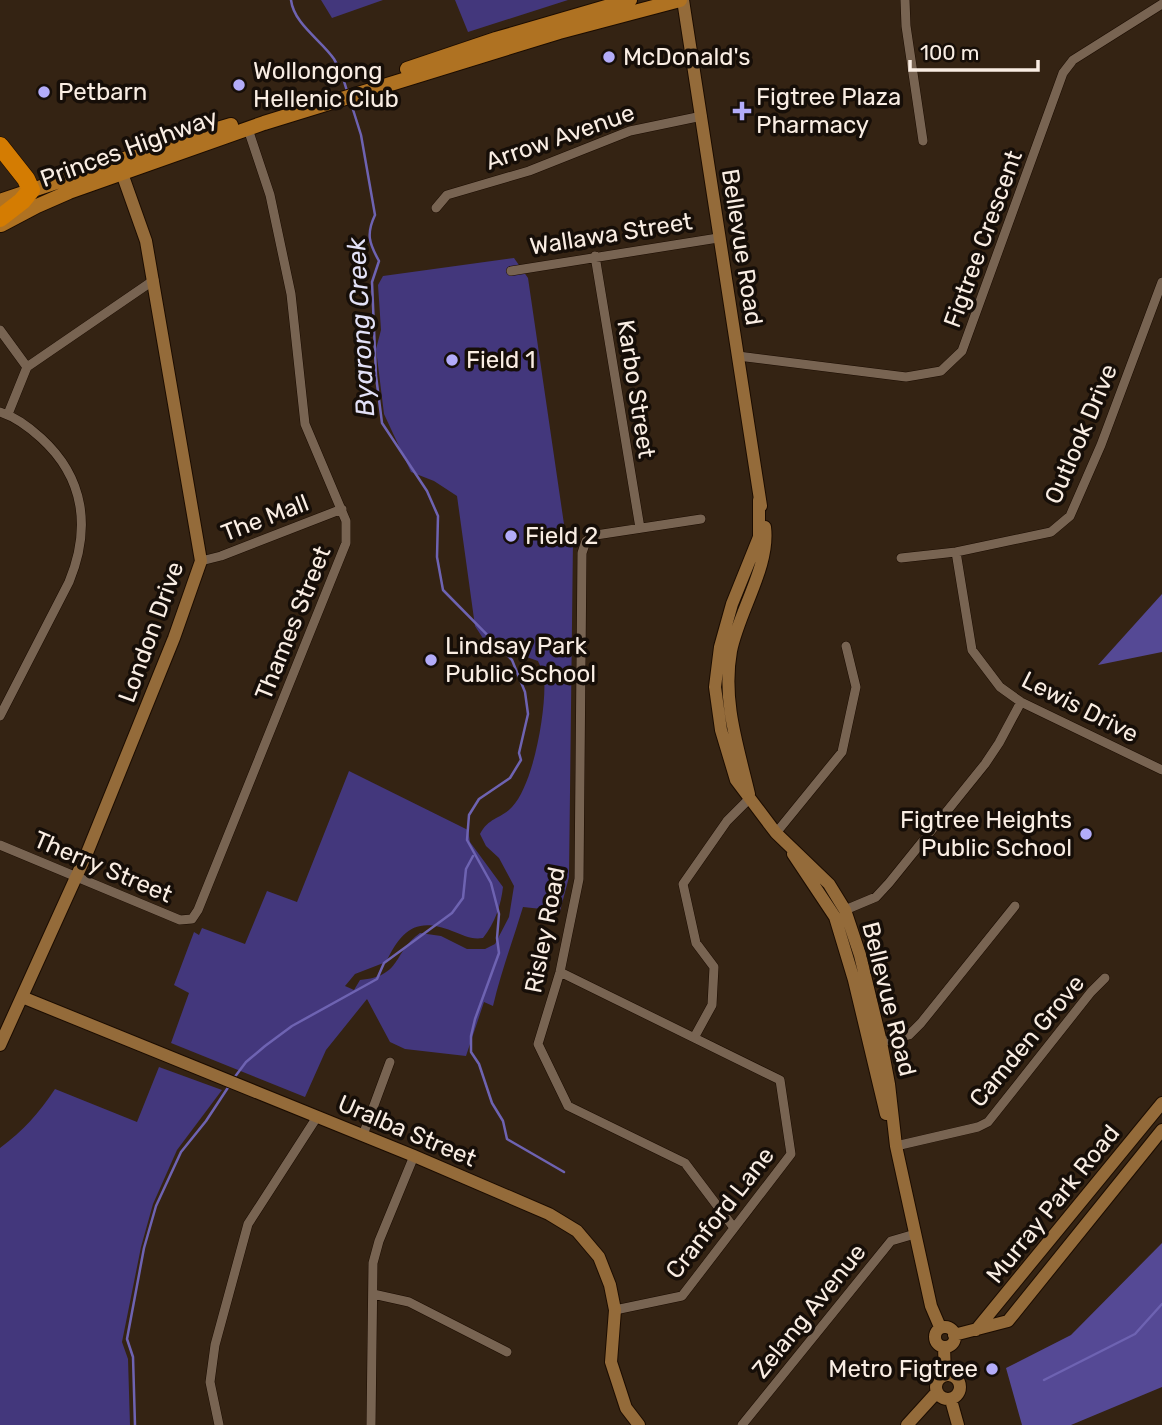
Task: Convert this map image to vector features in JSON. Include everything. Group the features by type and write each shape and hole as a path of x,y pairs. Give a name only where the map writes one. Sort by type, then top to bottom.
{"highway":[{"path":"0,146 32,190 0,218"}],"main road":[{"name":"Princes Highway","path":"0,201 248,129 485,42 630,0"},
{"name":"Princes Highway","path":"361,88 681,0"},
{"name":"Princes Highway","path":"0,226 37,206 184,139 338,96"}],"street":[{"name":"Bellevue Road","path":"681,0 702,116 759,500 759,537 732,604 719,647 715,687 720,730 736,780 776,833 830,884 845,910 860,955 881,1042 891,1096 895,1142 932,1306 940,1327"},
{"path":"905,0 906,26 923,141"},
{"name":"Figtree Crescent","path":"738,356 906,377 941,371 962,351 1063,73 1073,60 1162,4"},
{"name":"Arrow Avenue","path":"436,208 447,195 529,171 630,131 702,116"},
{"name":"Thames Street","path":"191,920 198,910 346,543 348,530 342,509 304,424 291,294 270,195 248,129"},
{"name":"London Drive","path":"0,1045 78,876 174,638 201,561 146,241 120,168"},
{"name":"Wallawa Street","path":"511,271 718,237"},
{"name":"Karbo Street","path":"595,256 640,528"},
{"path":"0,716 69,582 78,559 82,529 76,490 62,462 49,445 30,428 4,413 27,367 154,280"},
{"name":"Outlook Drive","path":"901,558 956,552 1051,532 1070,516 1101,445 1162,282"},
{"path":"0,330 27,367"},
{"name":"The Mall","path":"201,561 221,556 342,509"},
{"path":"640,528 701,519"},
{"name":"Risley Road","path":"640,528 596,536 586,541 582,553 579,879 560,972 538,1044 568,1106 685,1163 734,1228"},
{"name":"Lewis Drive","path":"956,552 972,650 1000,687 1021,702 1162,770"},
{"path":"776,833 842,752 856,687 846,646"},
{"path":"845,910 876,897 889,883 985,764 1021,702"},
{"path":"695,1037 712,1005 714,967 696,943 683,884 727,821 750,798"},
{"name":"Therry Street","path":"0,845 180,920 191,920"},
{"name":"Bellevue Road","path":"791,849 835,917 854,980 888,1123 895,1142"},
{"path":"881,1042 909,1035 1015,906"},
{"name":"Cranford Lane","path":"560,972 780,1080 791,1154 682,1296 615,1310"},
{"name":"Camden Grove","path":"895,1142 988,1122 1105,978"},
{"name":"Uralba Street","path":"22,997 414,1156 549,1213 577,1231 598,1257 610,1285 615,1310 611,1362 626,1408 639,1425"},
{"path":"363,1135 390,1062"},
{"name":"Murray Park Road","path":"976,1330 1162,1103"},
{"path":"219,1425 210,1382 215,1345 248,1224 317,1117"},
{"name":"Murray Park Road","path":"954,1335 1008,1321 1162,1130"},
{"path":"371,1425 373,1263 379,1241 414,1156"},
{"path":"1061,1228 1074,1239"},
{"name":"Zelang Avenue","path":"742,1425 891,1241 915,1234"},
{"path":"373,1294 409,1302 508,1352"},
{"path":"940,1327 950,1329 954,1335 952,1343 944,1347 936,1341 936,1332 940,1327"},
{"path":"944,1347 945,1375"},
{"path":"907,1425 937,1392 938,1380 945,1375 954,1376 961,1387 959,1395 951,1400 943,1398 937,1392"},
{"path":"951,1400 958,1425"}],"shaded area":[{"path":"321,0 383,0 332,18"},
{"path":"455,0 568,0 468,32"},
{"path":"514,258 528,278 565,531 573,540 569,877 560,911 523,907 493,1006 484,1002 466,1056 405,1049 390,1042 367,999 326,1050 305,1097 171,1043 189,993 174,985 194,932 199,935 202,928 245,944 267,891 297,902 349,771 468,830 470,842 503,887 497,914 483,938 471,938 439,927 419,926 397,942 386,962 355,974 345,986 354,990 360,980 384,974 420,933 441,936 467,949 485,949 495,944 509,917 514,886 499,858 486,846 480,834 487,824 512,807 527,781 541,725 544,676 538,661 486,643 475,626 457,496 434,481 411,472 384,414 376,349 381,330 378,285 383,276"},
{"path":"1162,594 1162,652 1098,665"},
{"path":"159,1067 222,1090 177,1150 153,1204 141,1247 122,1342 128,1359 130,1425 0,1425 0,1148 30,1121 55,1089 137,1122"},
{"path":"1162,1243 1162,1387 1071,1425 1022,1425 1006,1368 1071,1335"}],"waterway":[{"name":"Byarong Creek","path":"291,0 302,24 334,59 347,91"},
{"name":"Byarong Creek","path":"350,100 361,135 375,215 370,233 371,244 379,261 372,282 376,376 382,423 427,491 438,516 437,557 443,590 512,660 525,692 528,714 519,753 521,760 510,778 479,799 469,815 467,840 491,883 499,914 499,953 475,1019 471,1052 479,1064 492,1103 503,1121 507,1139 564,1172"},
{"name":"Byarong Creek","path":"234,1078 246,1062 292,1026 377,979 384,963 452,913 463,898 466,869 473,856"},
{"name":"Byarong Creek","path":"135,1425 133,1357 127,1339 144,1248 156,1206 181,1152 229,1086"},
{"path":"1044,1380 1135,1334 1162,1304"}],"place":[{"name":"McDonald's","path":"609,57"},
{"name":"Wollongong Hellenic Club","path":"239,85"},
{"name":"Petbarn","path":"44,92"},
{"name":"Figtree Plaza Pharmacy","path":"742,111"},
{"name":"Field 1","path":"452,360"},
{"name":"Field 2","path":"511,536"},
{"name":"Lindsay Park Public School","path":"431,660"},
{"name":"Figtree Heights Public School","path":"1086,834"},
{"name":"Metro Figtree","path":"992,1369"}]}
